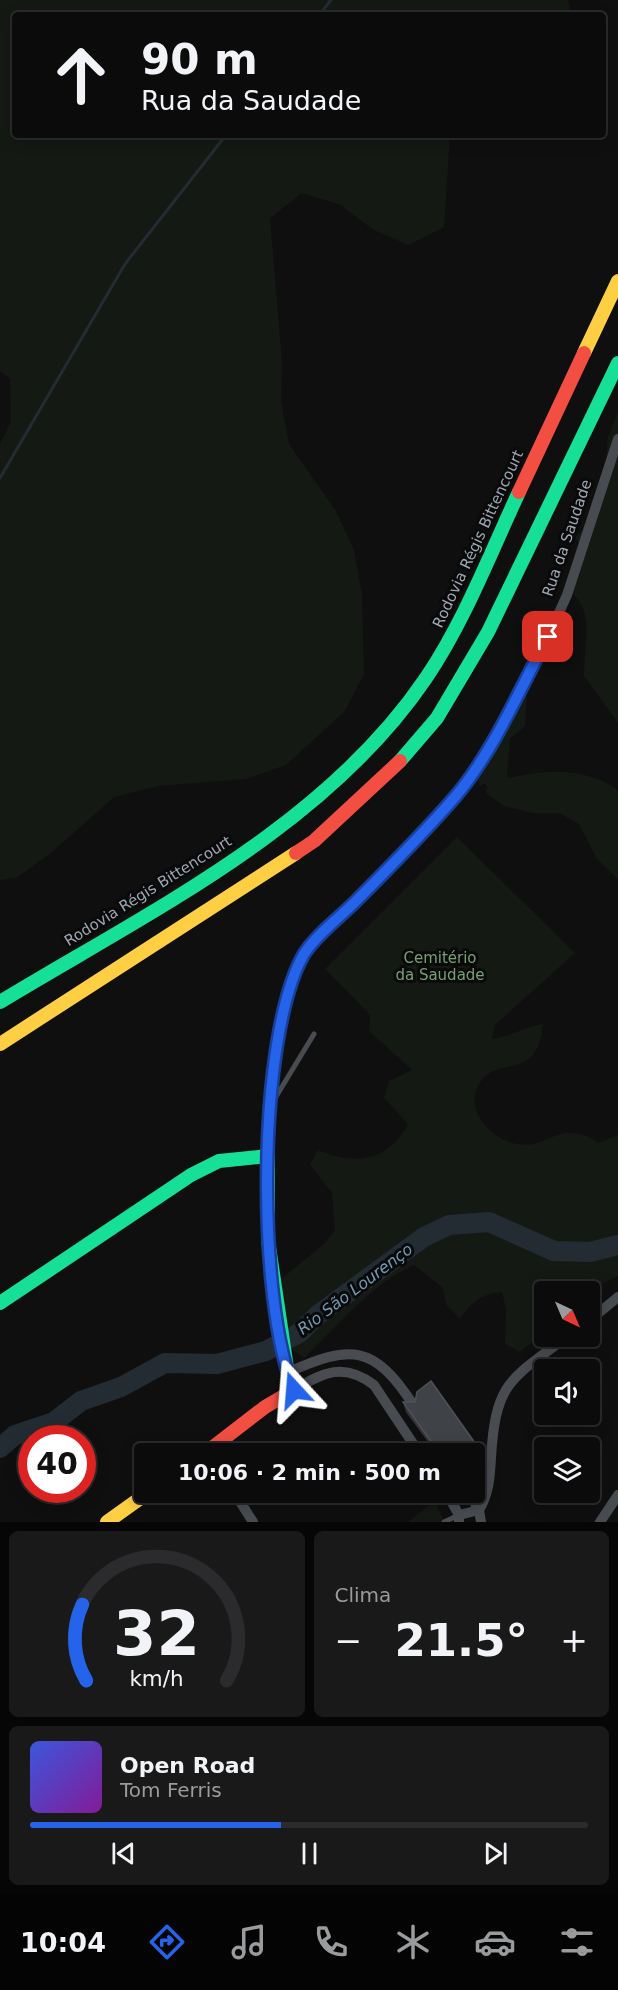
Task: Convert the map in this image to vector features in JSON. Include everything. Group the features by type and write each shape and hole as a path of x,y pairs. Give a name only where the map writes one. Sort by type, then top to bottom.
{"main road":[{"name":"Rodovia Régis Bittencourt","path":"0,1002 157,907 288,821 354,763 411,699 454,632 618,281"},
{"path":"0,1044 166,939 314,841 372,790 414,747 456,687 488,632 618,363"},
{"path":"0,1303 190,1175 219,1161 268,1156"},
{"name":"Rua da Saudade","path":"268,1156 268,1240 284,1358 294,1390"},
{"path":"265,1407 287,1373"},
{"path":"220,1443 265,1407 294,1390"},
{"path":"107,1522 134,1503"}],"street":[{"name":"Rua da Saudade","path":"268,1156 270,1107 280,1029 299,964 306,951 392,866 456,795 483,756 548,637 567,595 618,439"},
{"path":"600,1312 618,1297"},
{"path":"452,1503 459,1518 479,1510 489,1485 493,1424 500,1397 515,1376 553,1347"},
{"path":"287,1373 323,1357 350,1353 369,1358 380,1365 414,1406"},
{"path":"364,1377 369,1358"},
{"path":"294,1390 317,1376 336,1371 352,1372 364,1377 374,1385 413,1443"},
{"path":"600,1522 618,1495"},
{"path":"241,1503 253,1522"},
{"path":"475,1503 479,1510 481,1522"}],"lane":[{"path":"270,1107 314,1034"},
{"path":"444,1522 459,1518"}],"green space":[{"path":"0,0 568,0 570,12 12,12 12,138 450,138 444,227 408,245 372,229 341,205 302,193 270,218 282,362 281,401 289,444 336,511 354,550 362,594 364,674 345,711 286,765 246,779 158,786 114,797 50,854 16,878 0,880 0,444 11,421 10,379 0,371"},
{"path":"618,412 618,722 584,676 586,621 579,601 572,593 580,544 575,538 583,529 606,460 608,437"},
{"path":"521,689 527,697 525,726 510,739 507,776 509,778 537,773 565,772 593,777 618,790 618,879 597,859 579,824 559,813 533,813 504,806 486,793 485,783 480,786 478,780 487,765 499,719"},
{"name":"Cemitério da Saudade","path":"457,837 575,953 495,1025 492,1039 543,1024 539,1044 532,1056 483,1078 476,1091 475,1103 476,1110 486,1127 512,1143 534,1144 565,1133 573,1133 581,1134 598,1143 618,1135 618,1276 600,1285 600,1281 534,1281 534,1340 520,1352 505,1344 506,1309 502,1292 478,1300 460,1319 447,1306 442,1287 414,1265 398,1273 369,1294 304,1358 289,1347 276,1297 281,1279 324,1244 335,1230 332,1193 310,1165 318,1150 345,1158 369,1157 391,1146 408,1124 384,1098 389,1081 412,1070 369,1031 370,1015 325,969"},
{"path":"432,1503 436,1503 444,1522 408,1522"}],"building":[{"path":"431,1381 475,1443 432,1443 403,1402 415,1402 417,1392"}],"waterway":[{"path":"321,12 331,0"},
{"path":"0,478 125,264 224,138"},
{"name":"Rio São Lourenço","path":"0,1448 15,1435 54,1422 81,1401 121,1387 165,1363 217,1364 266,1351 299,1333 319,1314 424,1237 449,1225 489,1222 554,1251 590,1252 618,1245"}],"traffic: fast":[{"path":"400,761 437,718 488,632 618,363"},
{"path":"0,1002 174,899 231,862 286,822 338,779 385,731 440,656 476,586 519,492"},
{"path":"0,1303 191,1175 219,1161 268,1156 268,1240 287,1368"}],"traffic: slow":[{"path":"584,353 618,281"},
{"path":"0,1044 296,853"},
{"path":"107,1522 134,1503"}],"traffic: jam":[{"path":"519,492 584,353"},
{"path":"296,853 314,841 400,761"},
{"path":"218,1443 265,1407 294,1390 287,1368"}],"route":[{"path":"294,1390 284,1358 268,1240 268,1156 270,1107 280,1029 299,964 306,951 392,866 456,795 483,756 548,637"}]}
